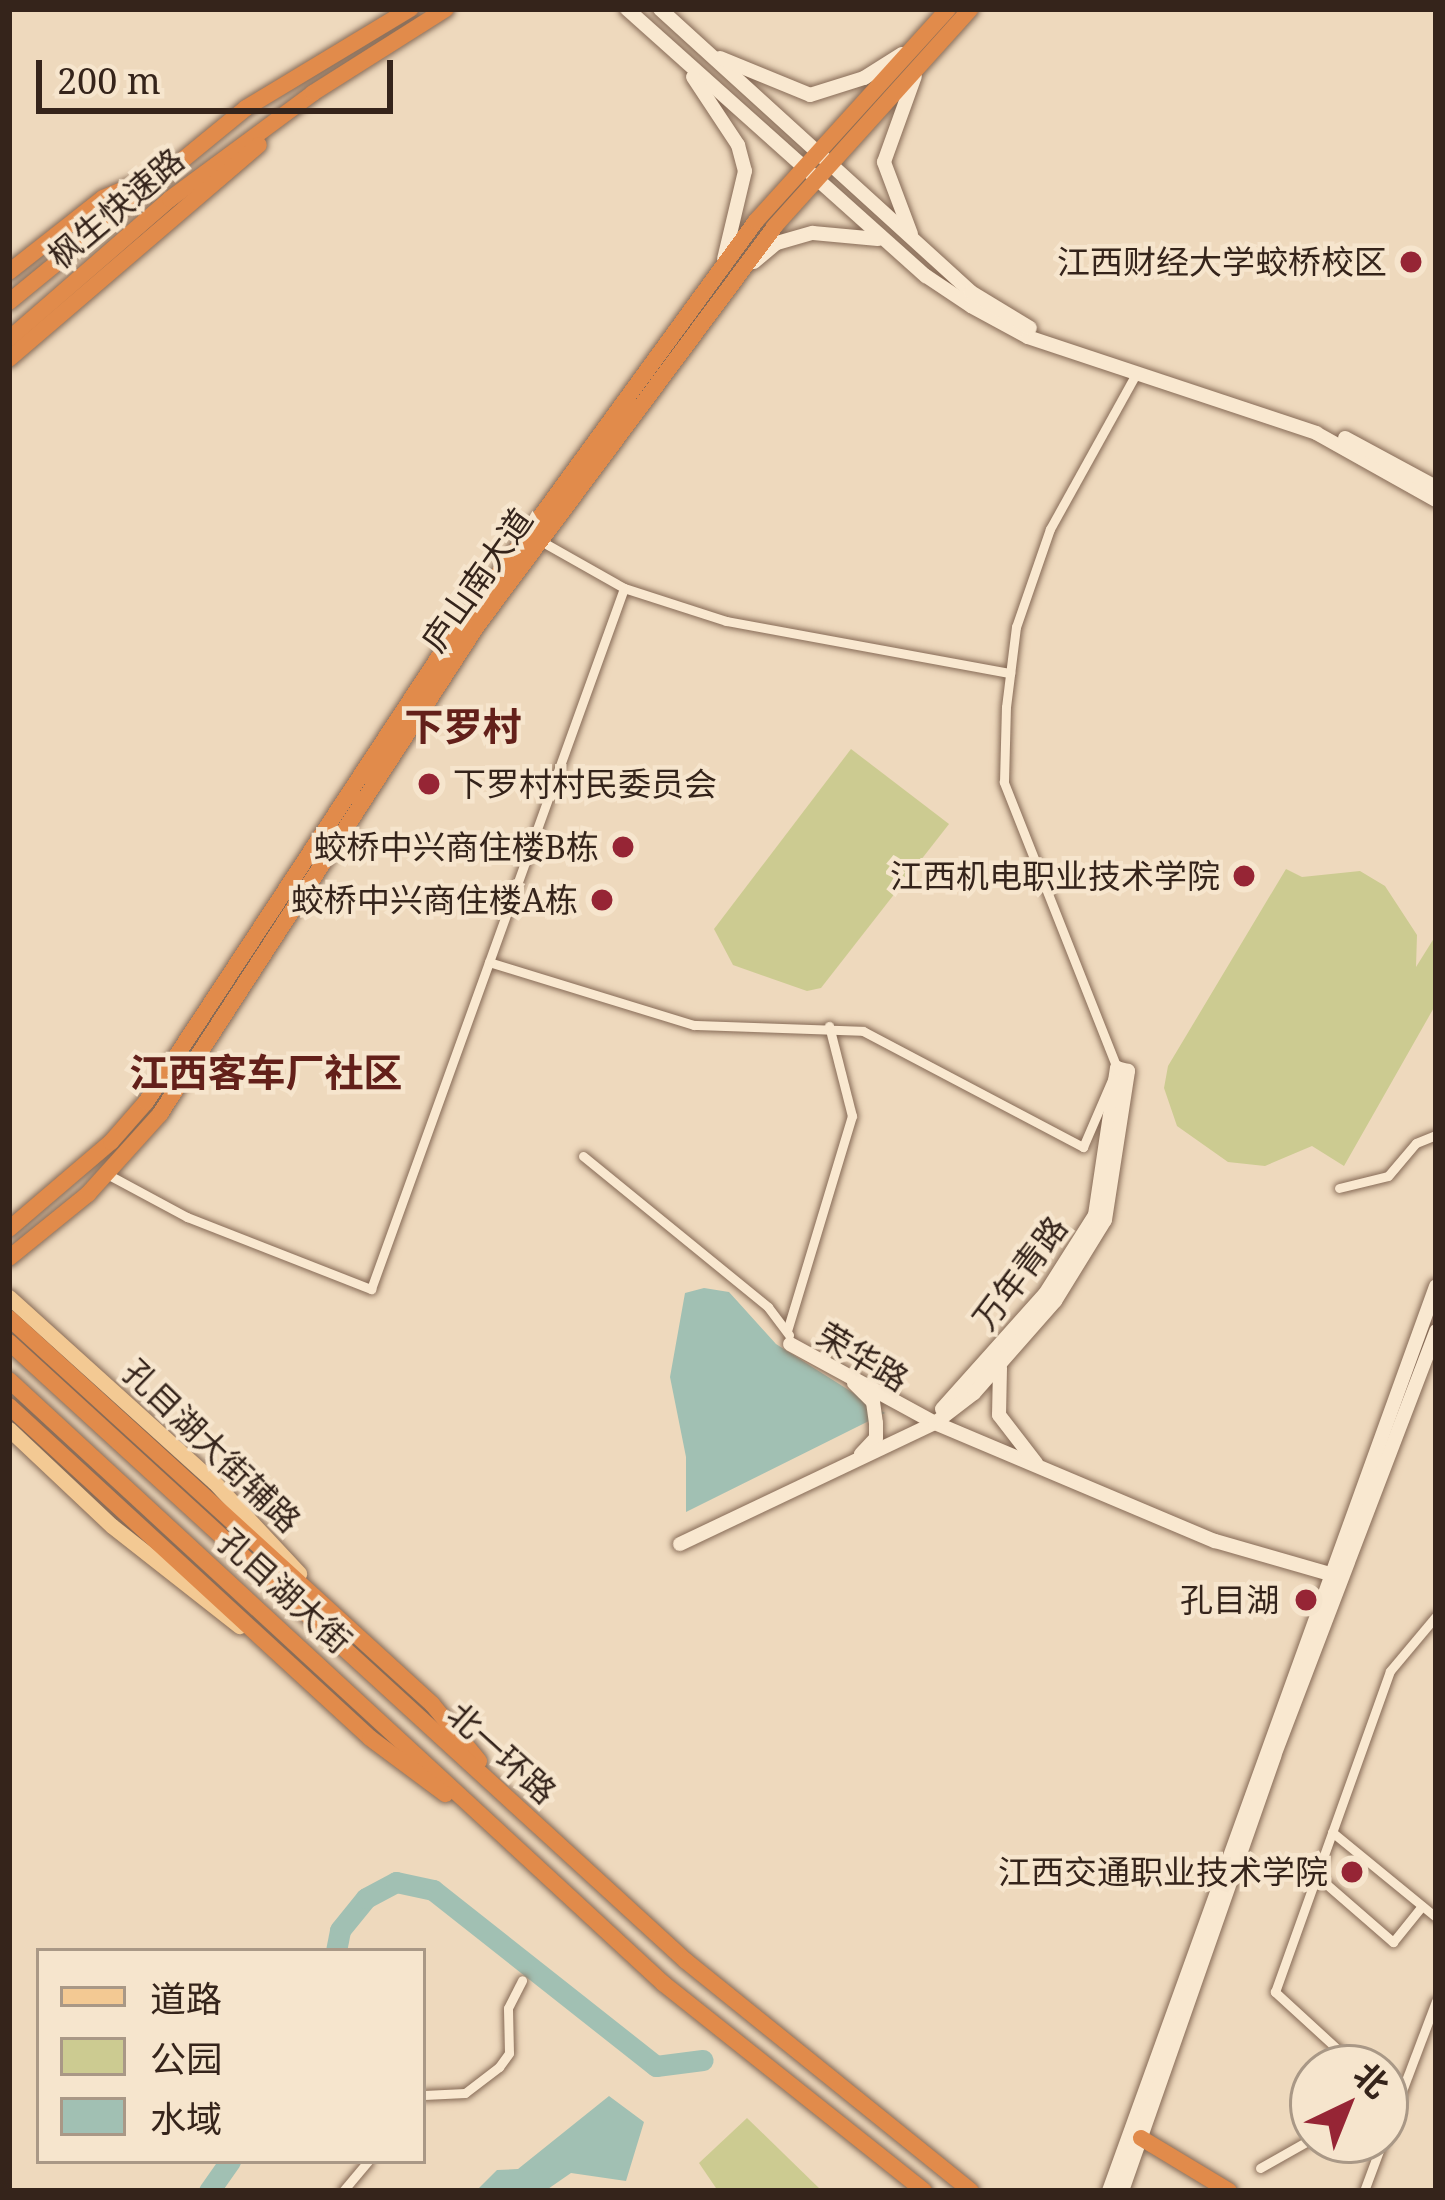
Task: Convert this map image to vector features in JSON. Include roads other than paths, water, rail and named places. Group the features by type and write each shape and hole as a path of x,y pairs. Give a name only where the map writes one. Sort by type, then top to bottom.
{"highway":[{"name":"枫生快速路","path":"9,302 155,176 246,108 410,9"},
{"name":"枫生快速路","path":"9,339 170,199 313,93 446,9"},
{"path":"918,54 948,9"},
{"path":"918,54 970,9"},
{"name":"庐山南大道","path":"9,1228 111,1142 146,1102 444,649 814,166 918,54"},
{"path":"9,359 313,93"},
{"path":"9,272 103,198 155,176"},
{"name":"庐山南大道","path":"9,1258 107,1174 204,1052 540,541 729,273"},
{"path":"9,1318 104,1416 432,1704 513,1804"},
{"name":"北一环路","path":"9,1342 104,1416 513,1804 686,1961 908,2145 971,2191"},
{"name":"孔目湖大街","path":"9,1380 518,1848"},
{"path":"9,1406 303,1678 518,1848"},
{"name":"北一环路","path":"518,1848 664,1984 924,2191"},
{"path":"1136,2134 1228,2191"}],"main road":[{"name":"孔目湖大街辅路","path":"9,1297 214,1482 366,1645"},
{"path":"9,1429 112,1526 303,1678"}],"street":[{"path":"627,9 970,292 1029,328 1258,401 1436,487"},
{"path":"659,9 887,242 1028,337 1316,433 1436,500"},
{"path":"658,37 738,145 744,195 729,273"},
{"path":"700,47 810,95 918,54"},
{"path":"916,244 884,162 918,54"},
{"path":"729,273 777,242 813,233 887,242"},
{"path":"489,962 694,1025 829,1026 862,1031 1083,1148 1117,1068 1004,782 1010,673 1016,627 1050,529 1137,372"},
{"path":"540,541 624,588 726,621 1010,673"},
{"path":"107,1174 187,1217 371,1289 624,588"},
{"path":"584,1156 790,1335 852,1116 829,1026"},
{"name":"万年青路","path":"1004,1358 929,1423 680,1544 861,1454 929,1423 1045,1294 1095,1215 1117,1068 1128,1071 1105,1220 1075,1274 1004,1358"},
{"path":"1339,1188 1388,1176 1416,1143 1436,1135"},
{"path":"1109,2191 1136,2134 1436,1286"},
{"path":"1334,1580 1436,1331"},
{"name":"荣华路","path":"790,1335 854,1382 929,1423 1214,1548 1334,1580"},
{"name":"荣华路","path":"790,1335 929,1423 1215,1540 1334,1580"},
{"path":"1004,1358 995,1380 999,1415 1040,1467"},
{"path":"854,1382 873,1402 876,1423 876,1438 861,1454"},
{"path":"1332,2044 1275,1992 1390,1671 1436,1616"},
{"path":"1332,1832 1436,1917"},
{"path":"1317,1876 1393,1942 1422,1906"},
{"path":"426,2095 465,2092 499,2067 509,2053 508,2008 522,1979"},
{"path":"1409,2073 1436,2001"},
{"path":"1122,2191 1136,2134"},
{"path":"908,2145 985,2191"},
{"path":"1260,2168 1289,2152"},
{"path":"343,2191 366,2164"}],"water":[{"path":"704,1288 729,1292 776,1344 885,1413 686,1512 686,1457 670,1377 685,1293"},
{"path":"609,2096 644,2122 626,2181 571,2173 545,2191 476,2191 497,2170 518,2169"}],"waterway":[{"path":"337,1948 340,1930 366,1898 396,1882 433,1890 656,2066 703,2060"},
{"path":"209,2191 228,2164"}],"place":[{"name":"江西财经大学蛟桥校区","path":"1411,262"},
{"name":"下罗村村民委员会","path":"429,784"},
{"name":"蛟桥中兴商住楼B栋","path":"623,847"},
{"name":"江西机电职业技术学院","path":"1244,876"},
{"name":"蛟桥中兴商住楼A栋","path":"602,900"},
{"name":"孔目湖","path":"1306,1600"},
{"name":"江西交通职业技术学院","path":"1352,1872"}],"district":[{"name":"下罗村","path":"463,726"},
{"name":"江西客车厂社区","path":"266,1072"}]}
